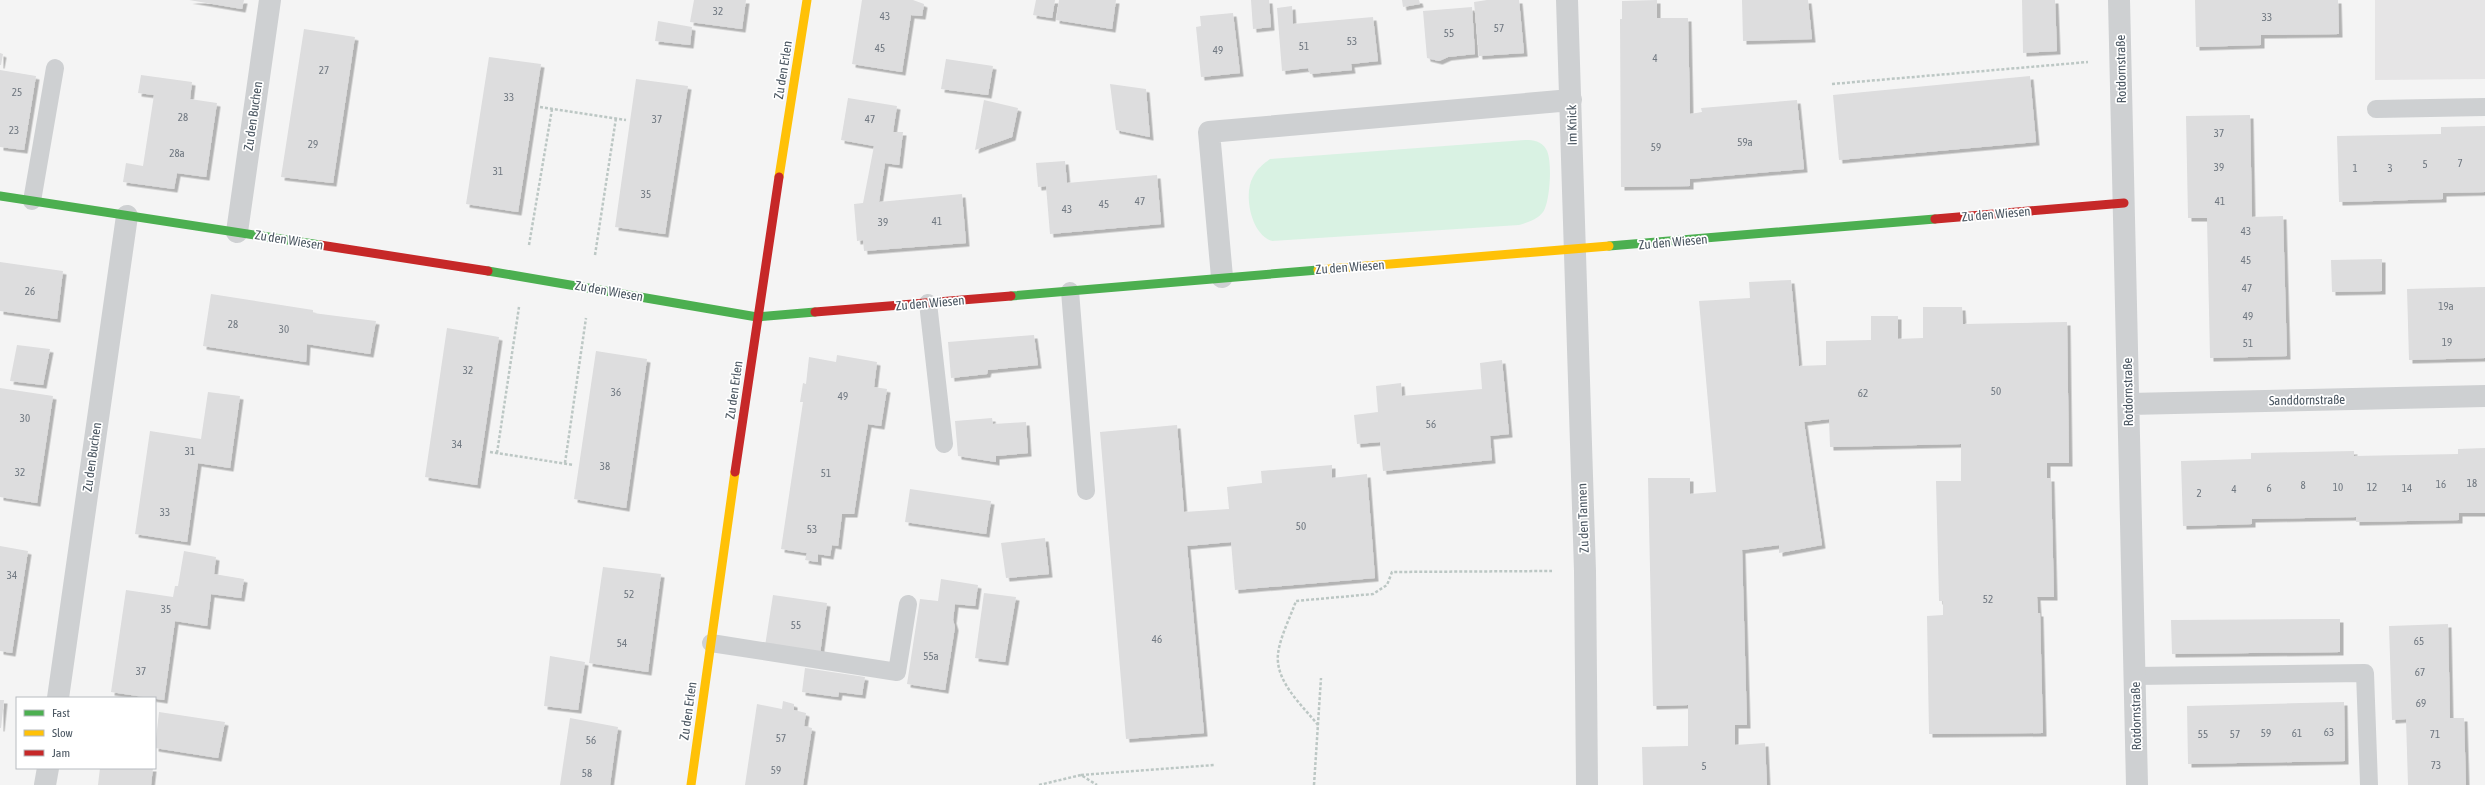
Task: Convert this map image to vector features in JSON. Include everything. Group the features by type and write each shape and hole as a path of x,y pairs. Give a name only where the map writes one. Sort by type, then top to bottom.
{"street":[{"name":"Zu den Buchen","path":"237,232 270,0"},
{"name":"Zu den Erlen","path":"691,785 757,318 807,0"},
{"name":"Im Knick","path":"1567,0 1575,250"},
{"name":"Rotdornstraße","path":"2119,0 2137,785"},
{"path":"1222,277 1209,132 1571,100"},
{"name":"Zu den Wiesen","path":"0,196 524,276 757,318 1222,277 1575,250 2124,203"},
{"name":"Zu den Buchen","path":"58,697 127,216"},
{"name":"Zu den Tannen","path":"1575,250 1585,571 1587,785"},
{"name":"Sanddornstraße","path":"2129,404 2485,396"},
{"path":"45,785 48,769"}],"lane":[{"path":"32,201 55,68"},
{"path":"2376,109 2485,107"},
{"path":"1070,290 1086,491"},
{"path":"928,303 944,444"},
{"path":"711,644 897,672 908,604"},
{"path":"2135,676 2365,673 2369,785"}],"path":[{"path":"1832,84 2121,59"},
{"path":"540,107 626,120"},
{"path":"497,453 524,276 552,109"},
{"path":"490,452 574,465"},
{"path":"1318,726 1285,683 1279,669 1278,654 1296,601 1373,594 1387,585 1392,572 1585,571"},
{"path":"1314,785 1321,678"},
{"path":"1039,785 1081,775 1214,765"},
{"path":"1081,775 1097,785"}],"shaded area":[{"path":"2375,0 2485,0 2485,79 2375,80"}],"green space":[{"path":"1531,140 1542,144 1546,149 1549,162 1550,181 1547,200 1541,215 1529,222 1519,225 1272,241 1259,231 1254,223 1251,213 1249,203 1250,184 1256,172 1270,159"}],"building":[{"path":"189,0 244,0 242,9"},
{"path":"694,0 746,0 742,29 690,22"},
{"path":"862,0 913,0 924,4 922,16 911,15 902,72 852,64"},
{"path":"1036,0 1055,0 1052,18 1033,15"},
{"path":"1059,0 1116,0 1112,29 1056,20"},
{"path":"1251,0 1269,0 1271,27 1253,29"},
{"path":"1402,0 1419,0 1420,4 1403,7"},
{"path":"1487,0 1519,0 1524,53 1479,56 1474,2"},
{"path":"1657,0 1657,18 1688,18 1690,114 1702,112 1701,108 1797,100 1804,169 1690,179 1690,186 1621,187 1620,19 1622,19 1622,1"},
{"path":"1742,0 1808,0 1812,39 1743,41"},
{"path":"2022,0 2055,0 2057,51 2023,53"},
{"path":"2195,0 2338,0 2339,34 2261,35 2261,45 2196,47"},
{"path":"1292,6 1293,24 1373,17 1378,61 1351,64 1352,70 1310,74 1308,68 1282,71 1277,8"},
{"path":"1472,7 1475,54 1448,57 1439,61 1427,58 1423,11"},
{"path":"1233,13 1240,73 1201,77 1196,27 1201,26 1200,16"},
{"path":"658,21 692,27 690,45 655,41"},
{"path":"304,29 355,37 333,183 281,177"},
{"path":"0,53 3,54 1,65 0,65"},
{"path":"489,57 541,64 518,212 466,204"},
{"path":"946,59 993,66 988,95 941,89"},
{"path":"0,70 36,76 24,150 0,147"},
{"path":"141,75 192,82 190,99 217,103 206,177 177,173 174,189 123,182 126,163 143,166 154,95 138,93"},
{"path":"2030,76 2036,142 1839,160 1833,95"},
{"path":"636,79 688,86 665,234 615,227"},
{"path":"1110,84 1146,89 1150,137 1116,130"},
{"path":"848,98 897,106 893,132 903,132 899,165 885,163 879,202 962,194 966,243 864,251 863,240 857,241 854,204 863,203 874,146 841,140"},
{"path":"984,100 1018,108 1012,137 975,150"},
{"path":"2250,115 2252,217 2283,216 2287,356 2210,358 2207,218 2188,218 2186,116"},
{"path":"2485,126 2485,192 2443,193 2443,199 2339,202 2337,136 2441,134 2441,127"},
{"path":"1065,161 1067,183 1157,175 1161,224 1050,234 1046,186 1038,187 1036,163"},
{"path":"2382,259 2382,291 2332,292 2331,260"},
{"path":"0,262 63,271 57,319 0,311"},
{"path":"1791,280 1799,366 1826,365 1826,341 1871,340 1871,316 1898,316 1898,339 1923,338 1923,307 1962,307 1963,324 2067,322 2069,463 2047,463 2047,478 2051,478 2054,597 2037,597 2038,613 2040,613 2043,733 1929,734 1927,616 1943,615 1943,601 1939,601 1936,481 1961,481 1961,444 1830,447 1829,419 1804,422 1822,545 1779,553 1779,545 1742,550 1747,725 1735,725 1735,745 1765,743 1767,785 1643,785 1642,747 1688,746 1688,705 1653,706 1648,478 1690,478 1690,494 1716,492 1699,301 1750,298 1749,282"},
{"path":"2485,287 2485,358 2409,360 2407,289"},
{"path":"211,294 313,310 313,313 376,321 370,354 307,344 306,362 203,346"},
{"path":"447,328 499,337 477,485 425,477"},
{"path":"1034,335 1038,365 988,370 987,374 951,378 948,342"},
{"path":"17,345 50,349 43,385 10,381"},
{"path":"596,351 647,359 626,508 574,499"},
{"path":"837,355 877,362 874,387 887,389 881,426 868,424 854,514 842,514 838,546 832,545 830,556 818,554 818,562 805,560 807,553 781,549 803,402 800,402 803,383 806,384 809,357 836,362"},
{"path":"1502,360 1509,434 1490,436 1492,460 1383,471 1380,442 1357,444 1354,415 1378,412 1376,386 1401,383 1402,396 1482,389 1480,363"},
{"path":"0,388 53,396 37,503 0,497"},
{"path":"208,392 240,396 230,468 198,463 187,542 135,534 150,431 201,439"},
{"path":"992,418 993,424 1026,422 1028,453 996,456 996,462 958,456 955,421"},
{"path":"1177,425 1184,512 1229,509 1227,487 1262,483 1261,471 1332,465 1332,478 1367,474 1375,578 1235,590 1231,542 1187,546 1204,733 1126,739 1100,432"},
{"path":"2485,448 2485,513 2459,513 2459,520 2356,522 2356,517 2252,519 2252,524 2183,526 2181,461 2251,459 2251,453 2354,451 2354,456 2458,454 2458,449"},
{"path":"910,489 991,501 986,534 905,522"},
{"path":"1045,538 1049,574 1006,578 1001,543"},
{"path":"0,546 28,551 12,653 0,651"},
{"path":"184,551 216,557 214,574 244,579 241,598 211,594 207,626 175,621 164,700 156,699 156,697 144,697 111,692 126,590 173,597 175,586 178,586"},
{"path":"603,567 661,574 648,672 589,663"},
{"path":"941,579 978,585 975,606 955,604 953,620 955,627 945,690 907,684 920,599 938,601"},
{"path":"984,593 1016,597 1005,662 975,658"},
{"path":"773,595 827,603 820,654 765,646"},
{"path":"2340,619 2340,652 2172,654 2171,620"},
{"path":"2448,624 2450,718 2464,718 2466,785 2408,785 2406,719 2392,720 2389,626"},
{"path":"550,656 585,662 578,710 544,706"},
{"path":"805,668 865,677 862,695 839,692 838,697 802,692"},
{"path":"0,700 4,700 1,728 0,728"},
{"path":"783,701 794,704 794,710 806,713 804,726 812,728 803,785 745,785 757,704 782,709"},
{"path":"2344,702 2345,761 2188,764 2187,706"},
{"path":"159,712 225,722 218,758 156,748"},
{"path":"570,718 618,727 610,785 560,785"},
{"path":"100,769 153,769 151,785 98,785"}],"traffic: fast":[{"path":"0,196 320,245"},
{"path":"1609,246 1935,219"},
{"path":"1011,296 1318,270"},
{"path":"488,271 757,317 815,312"}],"traffic: slow":[{"path":"779,177 807,0"},
{"path":"1318,270 1609,246"},
{"path":"691,785 735,472"}],"traffic: jam":[{"path":"735,472 779,177"},
{"path":"1935,219 2124,203"},
{"path":"320,245 488,271"},
{"path":"815,312 1011,296"}]}
